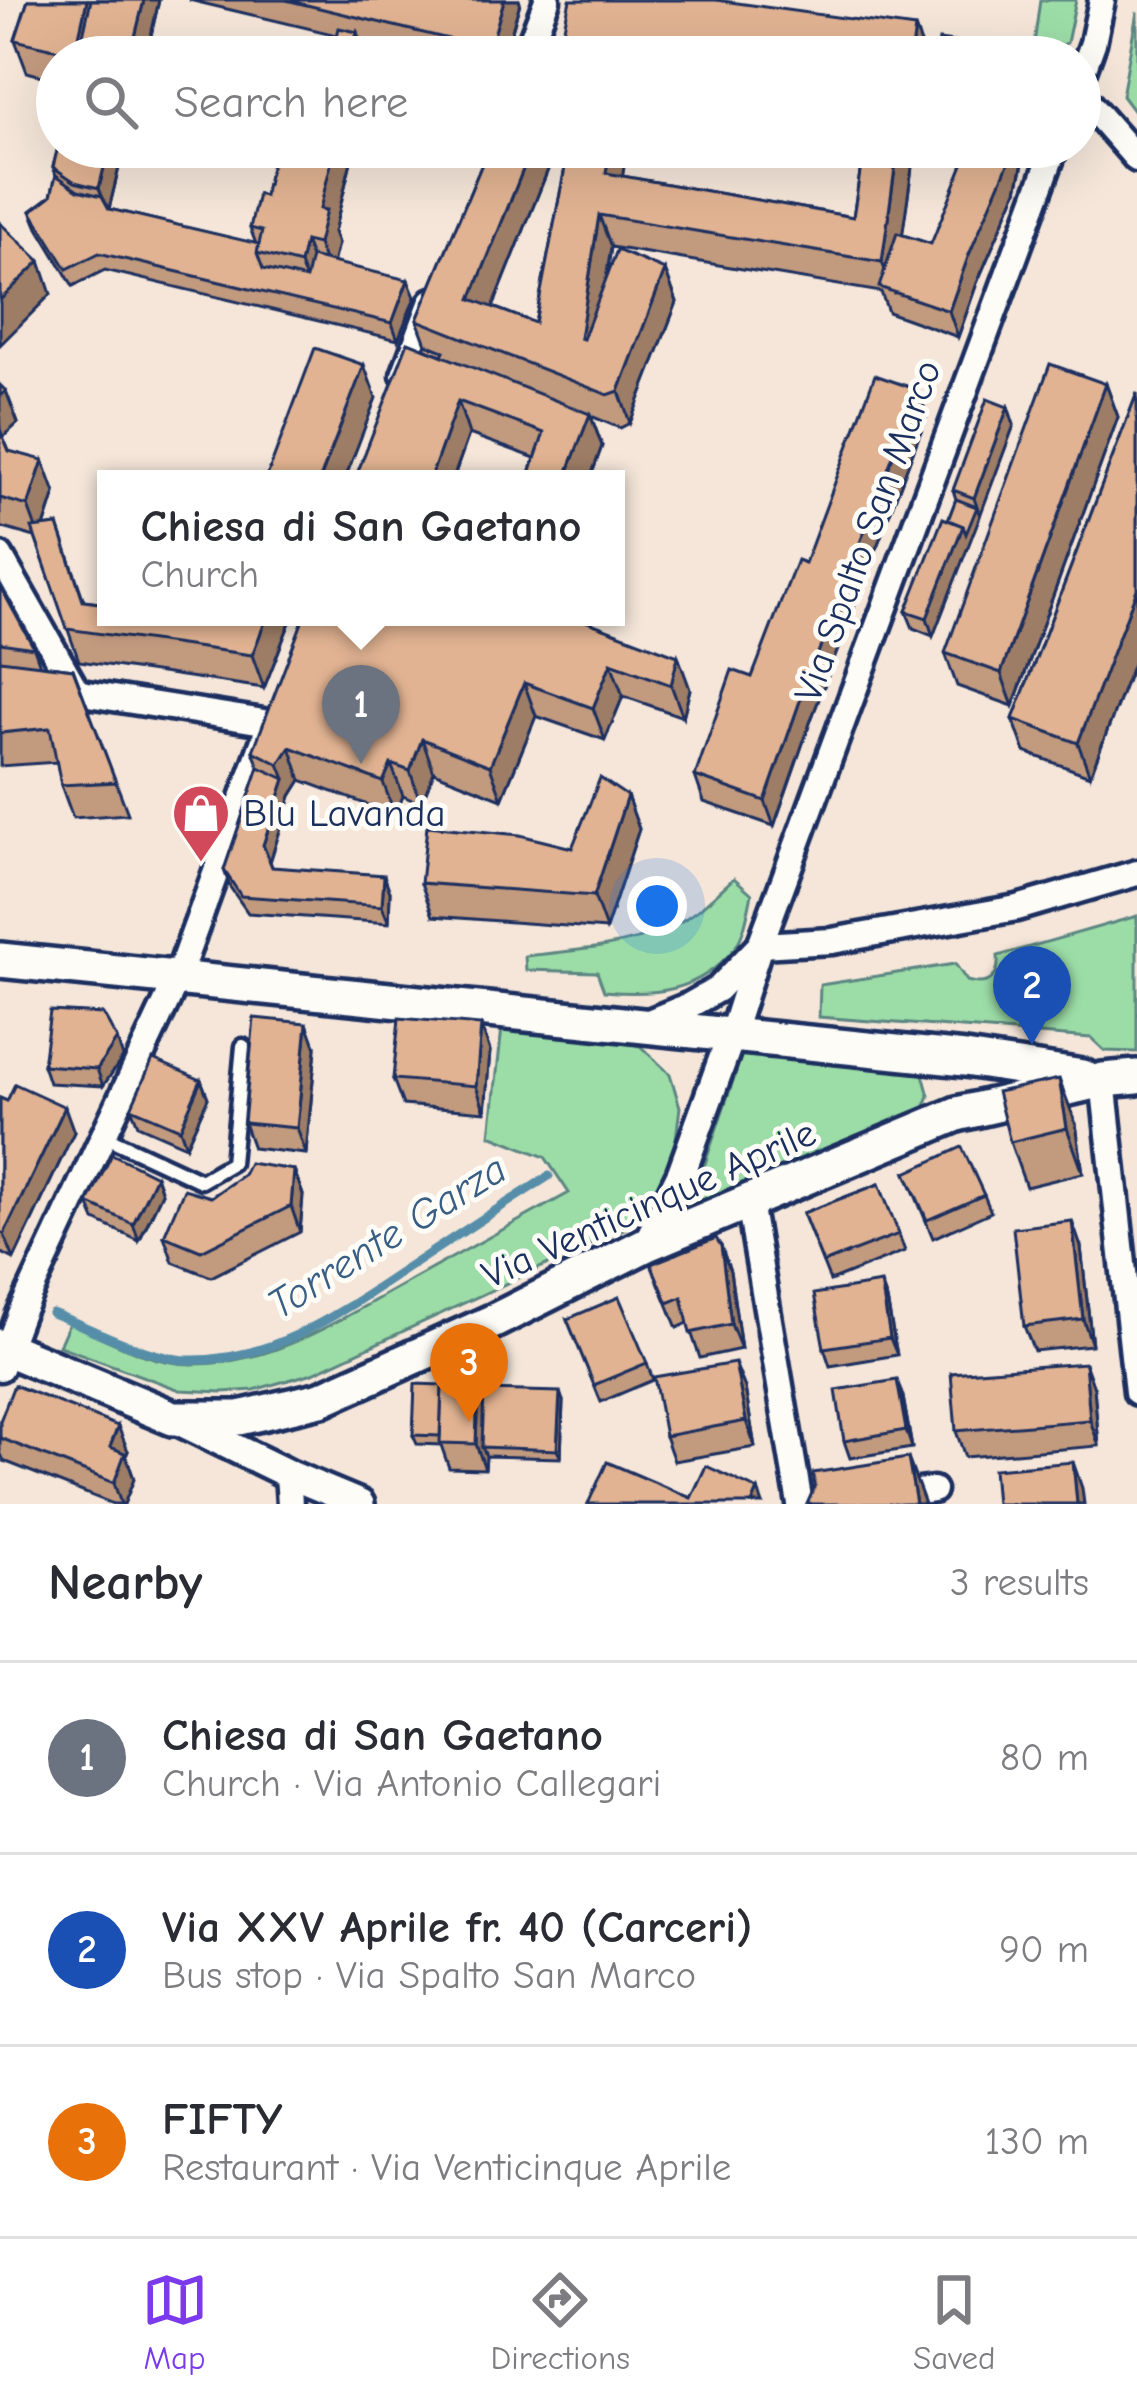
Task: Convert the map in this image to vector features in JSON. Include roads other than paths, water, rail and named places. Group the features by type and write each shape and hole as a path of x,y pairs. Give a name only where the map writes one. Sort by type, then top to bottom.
{"main road":[{"name":"Via Spalto San Marco","path":"0,959 932,1056 1103,1080"},
{"path":"932,1056 945,1085 938,1122"},
{"name":"Via Venticinque Aprile","path":"2,1354 173,1418 239,1418 321,1399 492,1322 647,1244 956,1114 1103,1080 1137,1077"}],"street":[{"path":"533,36 547,0"},
{"path":"1095,36 1102,0"},
{"path":"1101,108 1137,159"},
{"name":"Via Spalto San Marco","path":"647,1244 681,1174 760,945 1047,168"},
{"path":"398,391 440,280"},
{"path":"0,556 76,690"},
{"path":"0,680 274,712 177,979 2,1354"},
{"path":"760,945 832,941 1017,908 1137,873"},
{"name":"Via Spalto San Marco","path":"640,1025 718,989 760,945"},
{"path":"1103,1080 1137,1392"},
{"path":"749,1202 800,1504"},
{"path":"173,1418 360,1504"},
{"path":"288,1474 290,1504"},
{"path":"833,1504 933,1490"}],"lane":[{"path":"104,1136 201,1181 232,1163 243,1046"}],"waterway":[{"name":"Torrente Garza","path":"52,1313 175,1359 251,1352 333,1316 549,1176"}],"place":[{"name":"Chiesa di San Gaetano","path":"361,764"},
{"name":"Blu Lavanda","path":"201,864"},
{"name":"Via XXV Aprile fr. 40 (Carceri)","path":"1032,1045"},
{"name":"FIFTY","path":"469,1422"}]}
